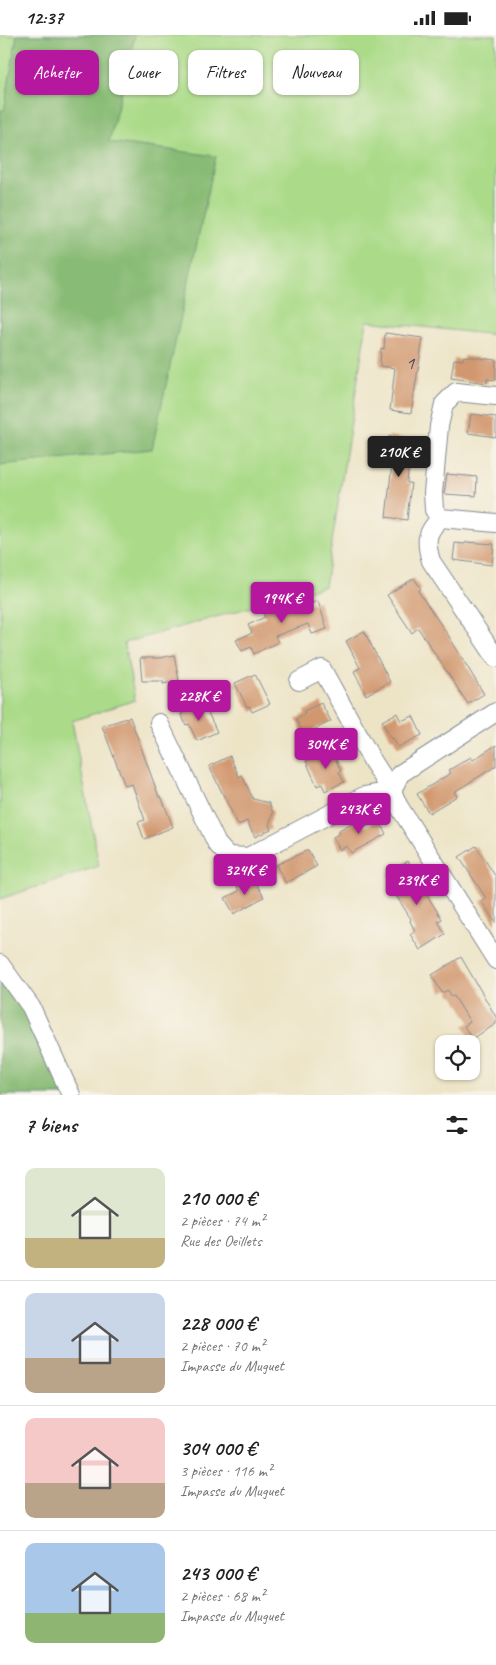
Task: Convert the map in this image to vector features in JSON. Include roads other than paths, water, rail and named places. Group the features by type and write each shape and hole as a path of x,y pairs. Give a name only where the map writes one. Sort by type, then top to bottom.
{"street":[{"path":"496,396 456,392 444,404 439,426 432,493 434,510 441,518 496,523"},
{"path":"441,518 430,528 426,547 432,561 496,658"},
{"path":"299,681 322,669 372,760 392,791 398,805 496,960"},
{"path":"392,791 400,774 496,712"},
{"path":"159,723 217,844 228,856 248,857 364,795 392,791"},
{"path":"0,964 31,1007 71,1095"}]}
